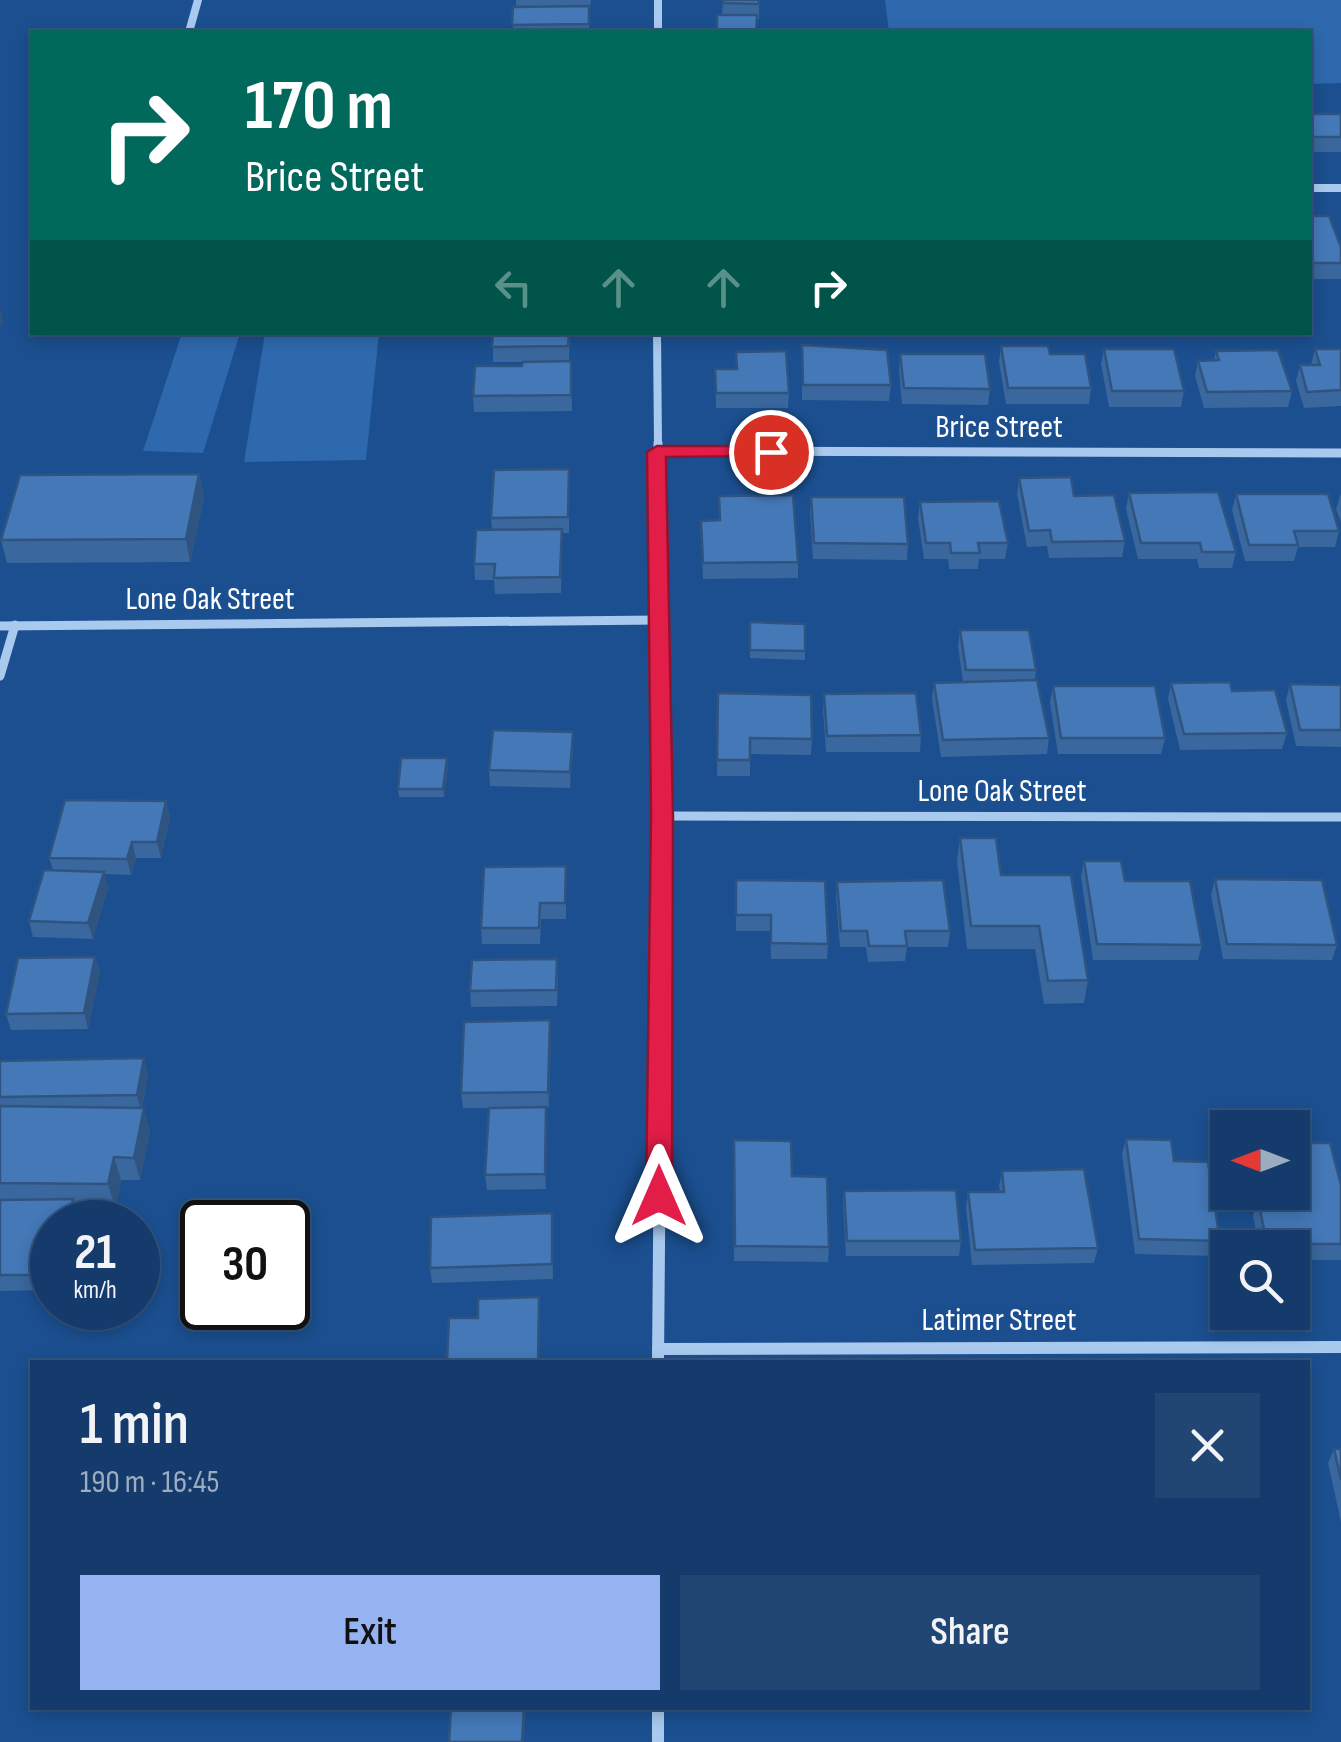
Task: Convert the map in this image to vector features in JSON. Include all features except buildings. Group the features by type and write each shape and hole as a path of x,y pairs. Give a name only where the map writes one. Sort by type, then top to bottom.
{"street":[{"path":"190,30 198,0"},
{"path":"658,0 658,30"},
{"path":"1312,188 1341,188"},
{"path":"657,335 662,816 658,1356"},
{"name":"Brice Street","path":"657,452 1341,453"},
{"name":"Lone Oak Street","path":"0,626 660,620"},
{"path":"0,676 14,626"},
{"name":"Lone Oak Street","path":"662,816 1341,817"},
{"name":"Latimer Street","path":"658,1356 1341,1347"},
{"path":"658,1710 658,1742"}],"shaded area":[{"path":"885,0 1341,0 1341,83 1312,84 1312,30 889,30"},
{"path":"181,335 239,335 203,453 143,451"},
{"path":"265,335 379,335 366,460 244,462"}],"route":[{"path":"659,1196 662,816 657,452 771,452"}]}
